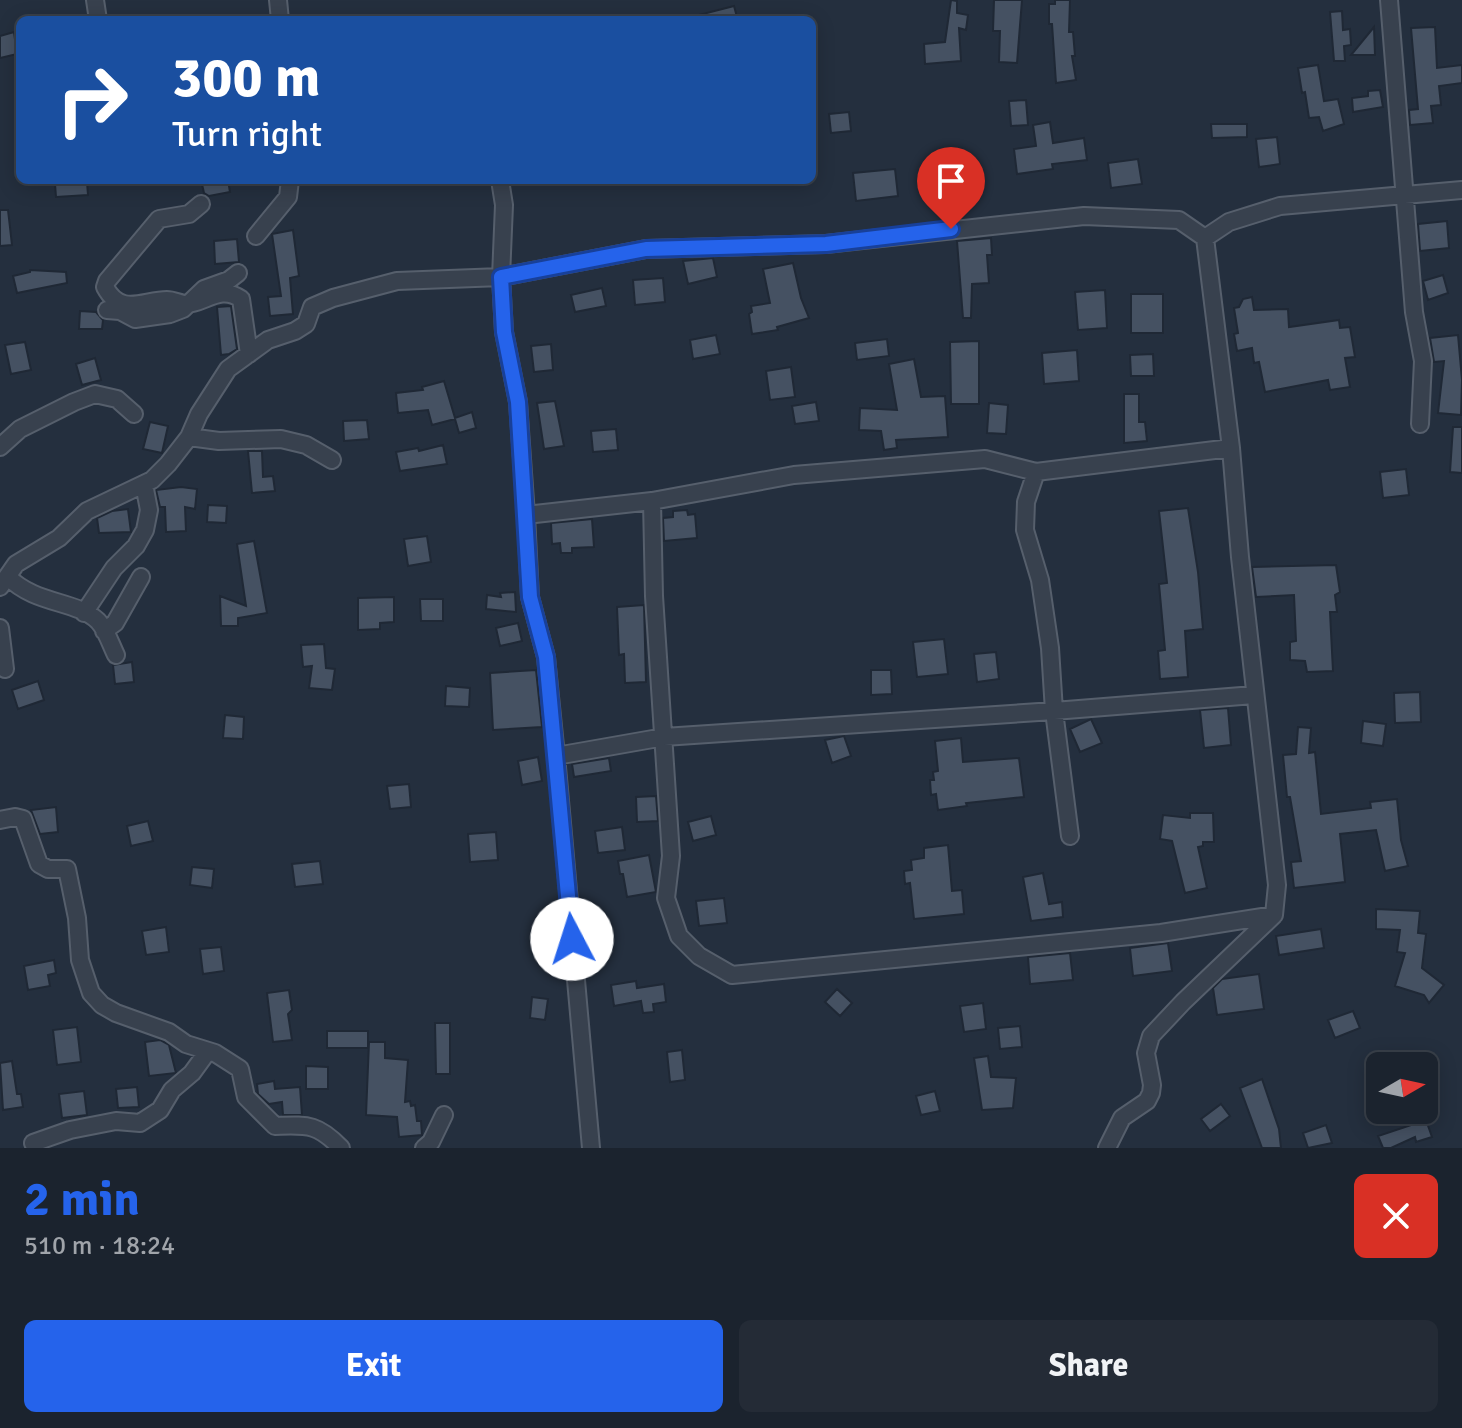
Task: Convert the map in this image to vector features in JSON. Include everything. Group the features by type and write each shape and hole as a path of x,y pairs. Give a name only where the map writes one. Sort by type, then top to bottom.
{"street":[{"path":"1389,0 1414,312 1423,361 1420,424"},
{"path":"256,236 288,197 290,184"},
{"path":"501,184 504,205 501,277 504,332 518,402 530,597 546,657 591,1148"},
{"path":"1205,238 1229,222 1280,206 1462,190"},
{"path":"201,204 189,214 159,219 105,287 110,296 133,306 168,300 188,304 210,295 227,294 241,299 249,354"},
{"path":"116,655 99,622 84,613 4,582 16,564 59,538 87,511 144,484 168,464 189,437 199,414 228,369 268,340 306,324 312,307 333,298 397,281 501,277 646,249 826,244 1084,216 1179,220 1205,238 1231,448 1254,695 1277,885 1274,915 1151,1036 1146,1053 1151,1093 1147,1101 1122,1118 1107,1148"},
{"path":"107,310 120,311 135,319 146,319 183,309 204,289 229,280 238,273"},
{"path":"0,447 20,429 95,394 117,399 134,414"},
{"path":"189,437 219,441 281,439 306,445 332,460"},
{"path":"526,515 652,501 794,475 985,459 1036,472 1231,448"},
{"path":"1036,472 1026,502 1025,530 1040,580 1045,611 1070,836"},
{"path":"84,613 114,568 136,546 145,530 149,510 144,484"},
{"path":"652,501 654,596 671,856 666,898 679,936 699,956 732,975 1161,933 1274,915"},
{"path":"104,631 115,623 141,577"},
{"path":"0,628 5,669"},
{"path":"556,756 664,737 1254,695"},
{"path":"0,820 23,819 39,864 48,869 67,869 77,918 80,960 91,993 102,1005 169,1032 186,1044 208,1051 240,1069 246,1097 275,1126 309,1125 320,1129 341,1148"},
{"path":"33,1143 70,1130 116,1121 140,1123 160,1110 172,1090 192,1073 208,1051"},
{"path":"424,1148 431,1142 444,1115"}],"building":[{"path":"951,0 957,1 957,13 968,15 966,30 959,28 961,61 925,64 924,44 945,42"},
{"path":"994,0 1022,0 1017,63 999,62 1000,31 993,31"},
{"path":"1055,0 1070,0 1069,32 1073,32 1075,56 1072,56 1076,80 1056,83 1052,24 1049,24 1049,4 1055,4"},
{"path":"734,6 737,16 695,16"},
{"path":"1342,11 1343,30 1350,29 1351,45 1344,46 1345,61 1334,61 1330,12"},
{"path":"1374,27 1375,55 1351,55"},
{"path":"1435,27 1437,68 1462,65 1462,83 1439,86 1441,105 1431,106 1433,123 1410,125 1409,110 1418,109 1411,28"},
{"path":"14,32 16,54 0,58 0,36"},
{"path":"1318,65 1324,101 1338,99 1344,124 1323,131 1319,117 1309,118 1298,68"},
{"path":"1380,90 1383,107 1353,112 1352,98 1368,96 1368,91"},
{"path":"1026,100 1028,125 1011,126 1009,101"},
{"path":"849,112 851,131 831,133 829,114"},
{"path":"1050,122 1053,143 1084,138 1087,160 1052,164 1053,169 1017,174 1014,149 1036,146 1033,125"},
{"path":"1211,124 1247,124 1247,137 1212,138"},
{"path":"1277,137 1280,164 1259,167 1256,139"},
{"path":"951,155 954,184 932,186 929,158"},
{"path":"1138,159 1142,184 1111,188 1108,163"},
{"path":"895,169 898,196 856,201 853,173"},
{"path":"55,184 87,184 88,195 56,197"},
{"path":"202,184 229,184 230,192 209,196 204,193"},
{"path":"0,210 8,210 12,245 0,246"},
{"path":"1447,221 1449,248 1420,251 1418,224"},
{"path":"293,230 299,276 290,278 293,314 270,316 268,297 281,296 272,234"},
{"path":"991,238 992,255 987,255 989,283 972,284 971,318 963,318 957,241"},
{"path":"237,239 239,262 215,264 214,241"},
{"path":"713,258 717,277 688,284 683,261"},
{"path":"793,263 809,318 777,327 778,330 752,334 751,306 770,303 763,269"},
{"path":"30,270 66,272 67,283 17,293 13,276"},
{"path":"1443,275 1448,293 1428,300 1423,281"},
{"path":"663,278 665,302 635,305 633,280"},
{"path":"602,288 606,306 575,312 571,295"},
{"path":"1105,290 1107,328 1078,330 1075,292"},
{"path":"1131,294 1163,294 1163,333 1131,333"},
{"path":"1252,297 1254,310 1288,309 1289,327 1339,320 1340,328 1350,327 1355,357 1345,358 1350,387 1330,390 1328,380 1265,392 1259,362 1254,363 1252,348 1237,351 1234,334 1238,333 1234,308 1239,307 1243,299"},
{"path":"231,306 237,349 221,355 217,307"},
{"path":"80,311 96,312 103,320 102,329 79,329"},
{"path":"716,335 720,354 693,359 690,340"},
{"path":"1458,335 1461,415 1438,413 1444,361 1434,362 1430,338"},
{"path":"887,339 889,356 857,360 855,343"},
{"path":"979,341 979,404 951,404 950,342"},
{"path":"25,342 31,370 11,374 5,345"},
{"path":"551,344 553,370 534,372 531,346"},
{"path":"1077,350 1079,381 1044,384 1042,353"},
{"path":"1153,354 1154,376 1131,376 1130,355"},
{"path":"95,358 101,380 82,385 76,364"},
{"path":"914,359 921,397 945,396 948,437 896,440 897,448 884,450 881,431 859,430 860,408 897,410 889,364"},
{"path":"791,367 795,397 770,400 766,371"},
{"path":"444,381 455,418 472,412 476,428 459,433 455,419 432,425 428,410 398,413 396,393 423,390 422,387"},
{"path":"1124,394 1139,394 1139,422 1145,422 1147,441 1124,443"},
{"path":"555,401 564,446 544,449 537,403"},
{"path":"816,402 819,421 795,424 792,406"},
{"path":"989,403 1008,405 1006,434 987,433"},
{"path":"367,420 369,439 344,441 343,421"},
{"path":"150,422 168,426 162,453 143,449"},
{"path":"1453,427 1462,427 1462,473 1450,472"},
{"path":"616,429 618,450 593,452 591,431"},
{"path":"443,445 447,464 400,471 396,452"},
{"path":"248,451 262,451 263,477 273,476 275,491 252,493"},
{"path":"1406,469 1409,495 1383,498 1380,472"},
{"path":"197,489 195,509 185,507 186,531 166,532 165,507 160,507 156,490"},
{"path":"208,505 227,506 226,523 207,522"},
{"path":"1188,508 1203,629 1185,631 1188,677 1160,679 1158,651 1165,650 1159,584 1167,583 1159,511"},
{"path":"128,509 131,532 99,533 97,518 112,511"},
{"path":"687,510 688,515 695,514 697,538 664,541 663,518 673,517 673,511"},
{"path":"592,519 594,547 572,548 572,553 561,553 560,543 552,544 551,523"},
{"path":"427,536 431,562 408,566 404,539"},
{"path":"254,541 267,613 238,618 238,626 221,626 220,596 246,606 237,544"},
{"path":"1336,565 1340,592 1335,595 1337,612 1330,612 1333,671 1307,672 1305,661 1290,660 1290,642 1296,641 1294,595 1256,597 1252,567"},
{"path":"515,592 516,612 486,609 487,595 501,597 500,593"},
{"path":"394,597 394,622 380,623 380,629 358,630 358,598"},
{"path":"420,599 443,599 443,621 421,621"},
{"path":"644,605 646,682 625,683 624,654 619,655 617,607"},
{"path":"518,623 522,641 500,646 496,628"},
{"path":"944,639 948,674 917,677 913,642"},
{"path":"324,644 326,668 335,669 332,690 309,688 312,666 303,667 301,645"},
{"path":"996,652 999,679 977,682 974,654"},
{"path":"132,662 134,682 115,684 113,665"},
{"path":"536,670 542,727 493,730 490,673"},
{"path":"871,670 891,670 892,694 871,695"},
{"path":"38,681 44,700 18,709 12,690"},
{"path":"446,686 470,688 469,707 445,706"},
{"path":"1420,692 1421,722 1395,723 1394,693"},
{"path":"1228,708 1231,745 1204,748 1200,710"},
{"path":"225,715 244,717 243,739 223,738"},
{"path":"1091,719 1102,743 1080,752 1070,729"},
{"path":"1363,721 1386,724 1383,746 1361,743"},
{"path":"1298,727 1311,728 1309,753 1315,752 1321,814 1371,808 1370,802 1397,799 1401,840 1408,866 1385,871 1376,830 1340,834 1345,882 1294,888 1291,862 1301,861 1290,797 1287,797 1283,755 1296,754"},
{"path":"844,736 851,756 832,763 825,740"},
{"path":"961,738 963,762 1019,758 1024,797 966,803 967,806 938,810 936,794 931,795 930,780 934,780 933,772 938,771 935,741"},
{"path":"538,757 542,781 522,785 518,761"},
{"path":"609,758 611,771 574,777 572,764"},
{"path":"409,784 411,807 390,809 387,786"},
{"path":"656,796 658,821 637,822 636,797"},
{"path":"56,807 58,832 40,834 31,810"},
{"path":"1190,813 1213,813 1214,842 1203,842 1203,846 1198,847 1207,888 1185,893 1172,841 1160,839 1163,815 1190,818"},
{"path":"711,816 716,835 693,841 688,822"},
{"path":"148,821 153,841 131,846 127,826"},
{"path":"622,827 625,850 598,853 595,831"},
{"path":"496,832 498,860 470,862 468,834"},
{"path":"948,845 952,891 962,890 964,914 914,919 910,883 905,884 904,871 912,870 911,860 924,858 924,848"},
{"path":"649,855 656,892 627,897 618,861"},
{"path":"320,861 323,884 295,887 292,864"},
{"path":"192,867 214,869 212,888 190,885"},
{"path":"1043,873 1049,904 1062,902 1063,917 1031,921 1023,877"},
{"path":"724,898 727,923 699,926 696,901"},
{"path":"1376,909 1420,911 1418,933 1426,934 1422,968 1444,985 1429,1003 1424,995 1395,986 1405,953 1397,952 1400,930 1376,929"},
{"path":"166,927 169,952 146,955 142,931"},
{"path":"1321,929 1324,948 1279,955 1276,936"},
{"path":"1168,943 1172,971 1133,976 1130,948"},
{"path":"221,947 224,971 203,974 200,949"},
{"path":"1070,953 1073,980 1030,984 1028,957"},
{"path":"54,960 56,973 48,975 50,986 28,990 24,966"},
{"path":"1259,974 1264,1009 1217,1015 1213,988 1222,979"},
{"path":"636,981 637,988 664,984 666,1002 653,1004 654,1012 643,1013 641,1001 614,1006 611,985"},
{"path":"837,989 852,1003 840,1016 825,1002"},
{"path":"289,990 292,1010 288,1014 292,1040 273,1042 267,993"},
{"path":"532,997 548,999 545,1020 530,1018"},
{"path":"983,1003 986,1029 964,1032 960,1006"},
{"path":"1353,1011 1360,1028 1335,1038 1328,1020"},
{"path":"435,1023 450,1023 450,1074 436,1074"},
{"path":"1020,1026 1022,1047 1000,1049 998,1028"},
{"path":"77,1027 81,1062 57,1065 53,1030"},
{"path":"327,1031 368,1031 368,1048 327,1048"},
{"path":"160,1040 169,1045 176,1073 149,1076 145,1042"},
{"path":"369,1042 385,1042 385,1058 408,1060 405,1102 415,1105 422,1135 399,1137 397,1117 366,1115"},
{"path":"682,1050 685,1080 670,1082 667,1052"},
{"path":"988,1056 991,1077 1016,1078 1013,1108 982,1110 974,1058"},
{"path":"12,1061 17,1094 21,1094 23,1107 3,1110 0,1063"},
{"path":"306,1066 328,1067 328,1089 306,1089"},
{"path":"1262,1079 1279,1129 1281,1148 1262,1148 1240,1088"},
{"path":"274,1081 275,1089 300,1087 302,1115 283,1115 282,1102 269,1104 258,1094 257,1084"},
{"path":"137,1087 139,1107 118,1108 116,1089"},
{"path":"84,1091 87,1115 62,1118 59,1094"},
{"path":"935,1091 940,1111 921,1115 916,1096"},
{"path":"1221,1104 1230,1116 1210,1131 1201,1119"},
{"path":"1414,1124 1427,1124 1432,1137 1416,1142 1415,1137 1391,1148 1383,1148 1378,1136"},
{"path":"1326,1125 1332,1143 1308,1148 1303,1133"}],"route":[{"path":"572,939 546,657 530,597 518,402 504,332 501,277 646,249 826,244 951,229"}]}
